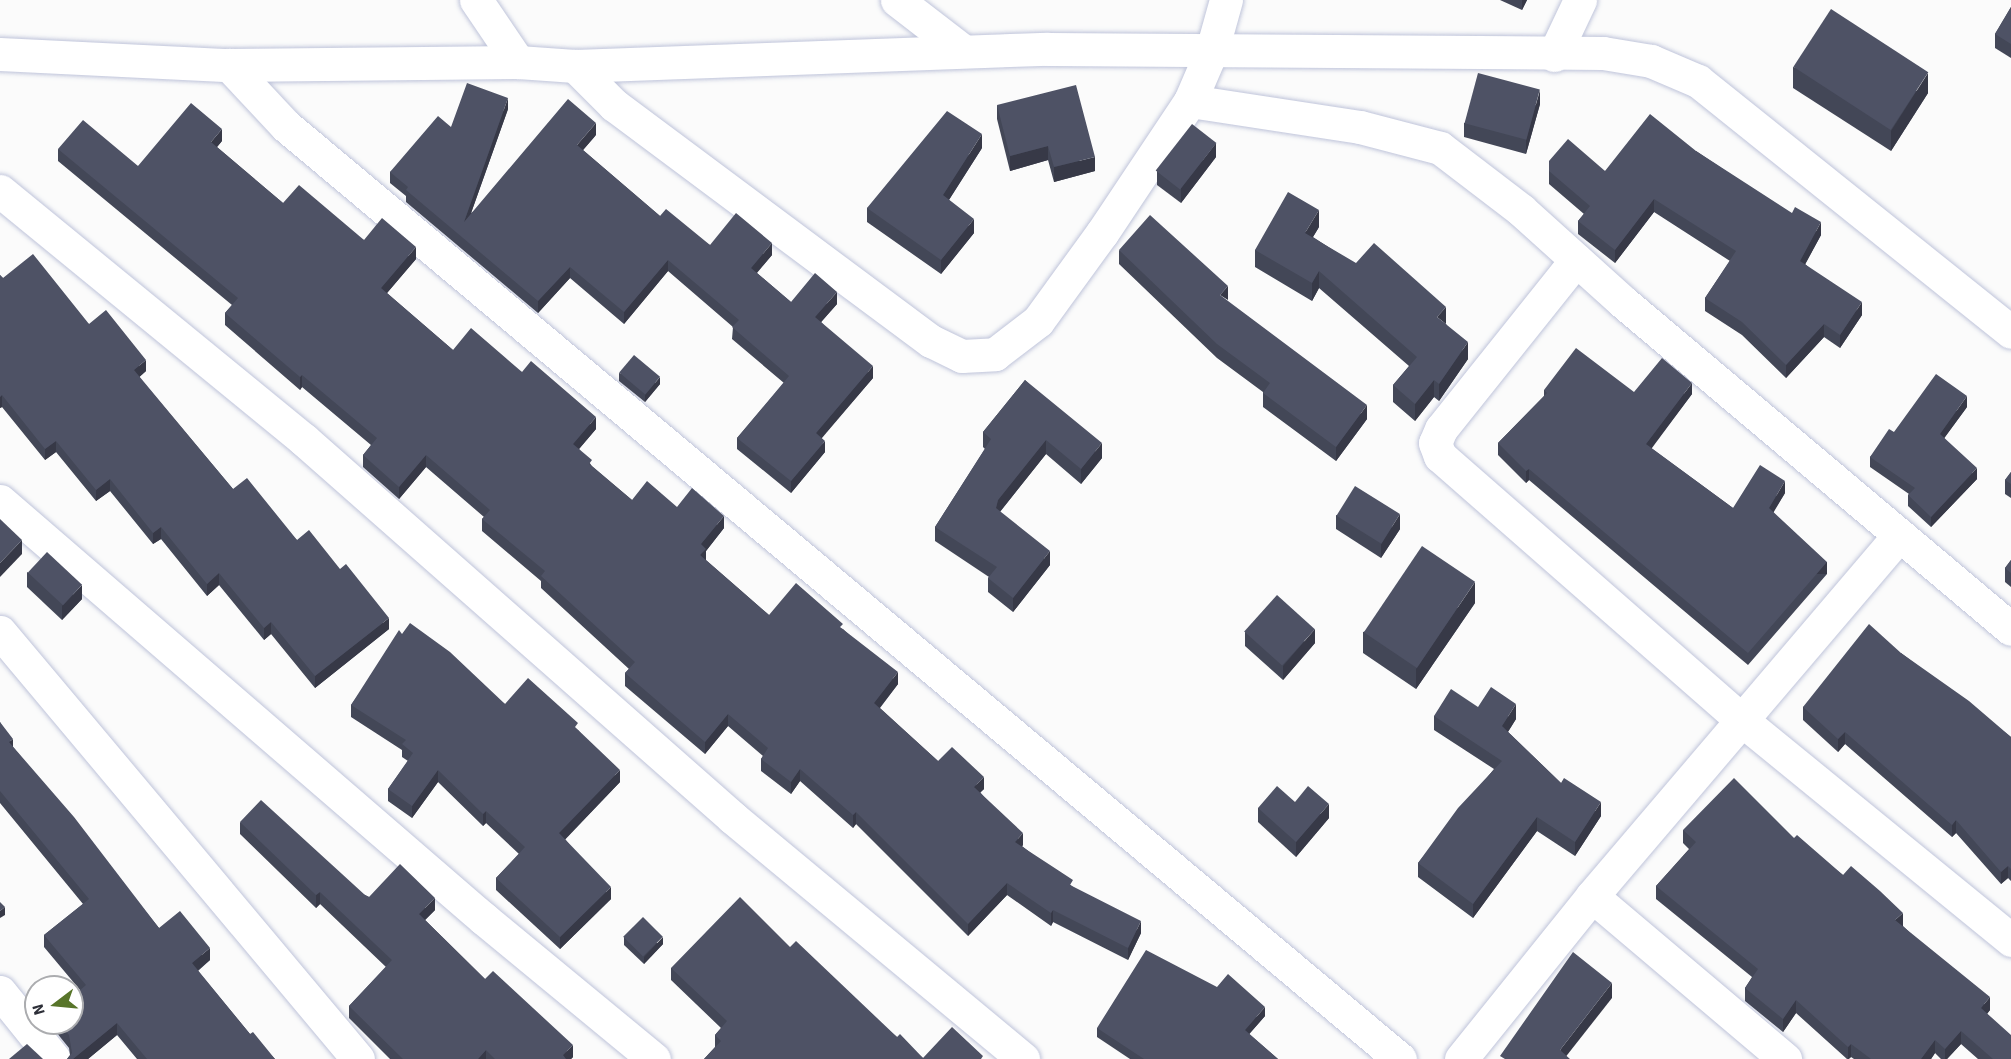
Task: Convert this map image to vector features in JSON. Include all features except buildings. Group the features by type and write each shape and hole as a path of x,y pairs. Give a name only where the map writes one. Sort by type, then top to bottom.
{"street":[{"path":"476,0 518,62"},
{"path":"897,0 962,50"},
{"path":"575,66 614,105 931,341 962,356 995,354 1038,321 1102,233 1190,101 1212,50 1226,0"},
{"path":"1554,55 1580,0"},
{"path":"0,54 230,65 518,62 575,66 962,50 1212,50 1554,55 1603,53 1651,62 1698,81 2011,332"},
{"path":"230,65 286,126 1400,1059"},
{"path":"1190,101 1360,127 1440,148 1521,210 1576,260 2011,629"},
{"path":"0,192 303,439 733,818 1023,1059"},
{"path":"1576,260 1440,429 1436,443 1440,456 1744,722 2011,940"},
{"path":"0,501 466,904 654,1059"},
{"path":"1461,1059 1592,896 1744,722 1899,536"},
{"path":"0,632 358,1059"},
{"path":"1592,896 1785,1059"},
{"path":"0,992 54,1059"}]}
